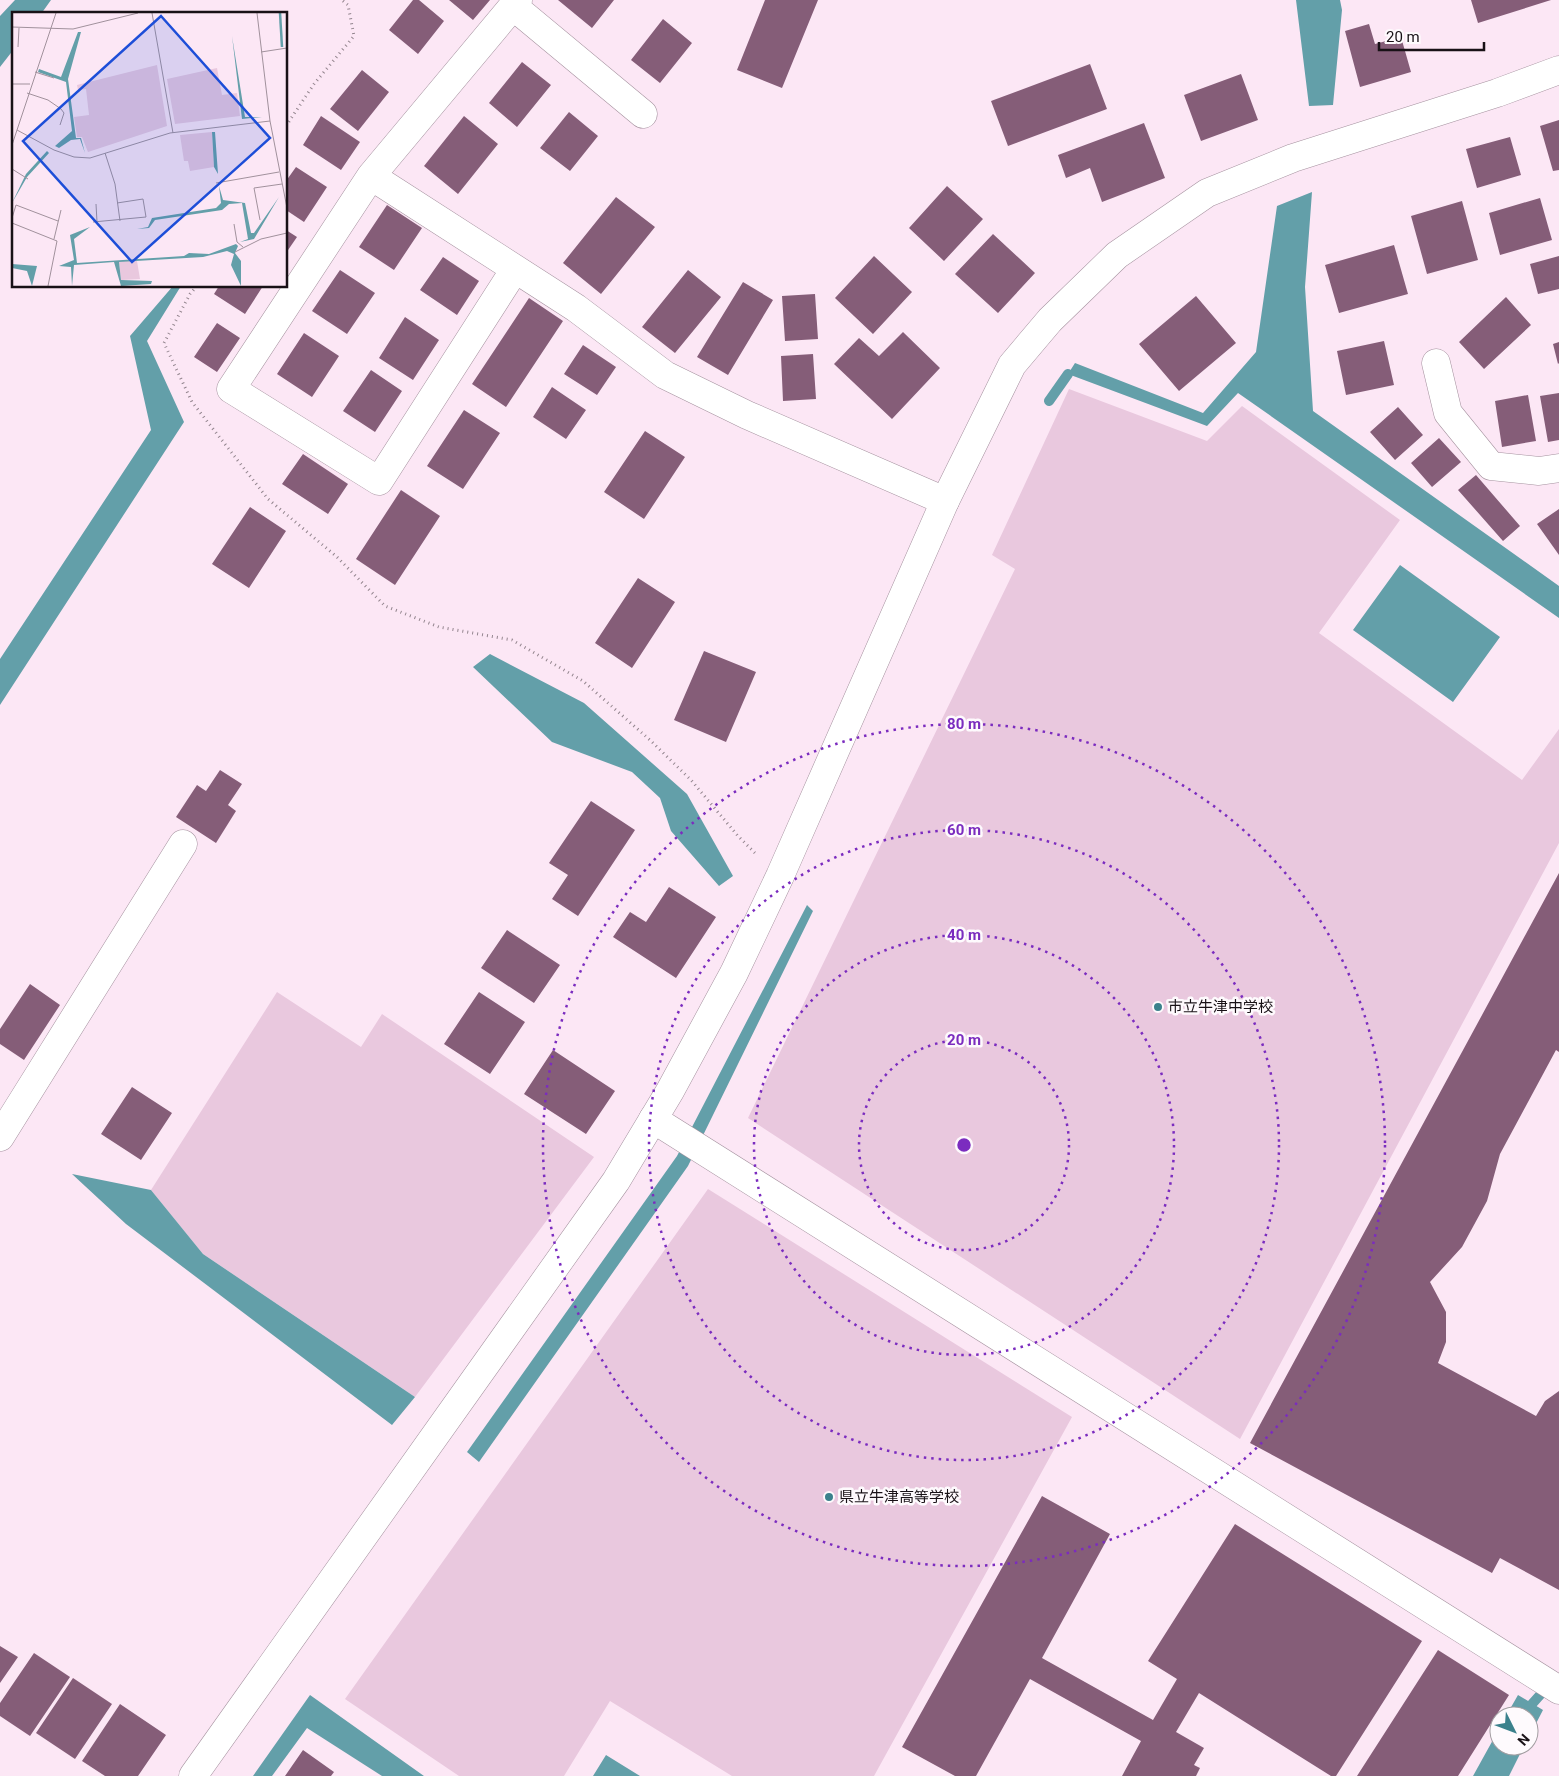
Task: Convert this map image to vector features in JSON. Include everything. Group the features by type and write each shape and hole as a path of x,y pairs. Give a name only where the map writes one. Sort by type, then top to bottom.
{"street":[{"path":"516,269 379,481 231,388 372,176 516,3 643,114"},
{"path":"193,1776 616,1181 653,1119 734,973 780,876 945,501 1012,365 1050,320 1117,255 1208,193 1293,158 1559,70"},
{"path":"372,176 576,308 665,375 747,415 945,501"},
{"path":"1436,363 1448,412 1491,466 1540,471 1559,468"},
{"path":"0,1137 183,844"},
{"path":"653,1119 1550,1684"}],"path":[{"path":"288,123 314,84 354,36 348,5 342,0"},
{"path":"194,288 164,343 192,402 268,499 336,557 385,606 439,627 512,640 583,681 650,740 691,780 738,836 780,876"}],"shaded area":[{"name":"市立牛津中学校","path":"1069,389 1207,441 1242,406 1400,520 1319,633 1522,780 1559,729 1559,843 1240,1439 748,1118 1015,569 992,555"},
{"path":"277,992 361,1047 382,1014 594,1157 415,1397 203,1254 151,1190"},
{"path":"708,1189 1072,1417 874,1776 732,1776 610,1701 564,1776 459,1776 345,1699"}],"water":[{"path":"15,0 51,0 42,12 12,12 12,52 0,67 0,16"},
{"path":"1296,0 1340,0 1342,10 1333,105 1309,106"},
{"path":"1312,192 1305,287 1313,411 1559,586 1559,618 1238,393 1207,426 1068,374 1075,363 1203,413 1256,352 1277,206"},
{"path":"171,288 180,288 147,341 184,422 0,705 0,659 151,430 130,336"},
{"path":"1400,565 1500,637 1453,702 1353,630"},
{"path":"490,654 584,703 687,794 733,876 719,886 671,831 660,798 632,772 552,742 473,667"},
{"path":"807,905 813,911 688,1166 479,1462 467,1452 677,1156"},
{"path":"72,1174 151,1190 203,1254 415,1397 392,1425 126,1224"},
{"path":"310,1695 424,1776 382,1776 307,1728 272,1776 253,1776"},
{"path":"1518,1695 1536,1706 1512,1706"},
{"path":"1539,1708 1543,1710 1539,1718"},
{"path":"1489,1747 1489,1756 1519,1756 1509,1776 1473,1776"},
{"path":"606,1755 640,1776 593,1776"}],"building":[{"path":"413,0 419,0 444,21 418,54 389,30"},
{"path":"449,0 490,0 473,20"},
{"path":"558,0 614,0 592,28"},
{"path":"765,0 818,0 782,88 737,70"},
{"path":"1471,0 1551,0 1478,23"},
{"path":"663,19 692,43 660,83 631,60"},
{"path":"1369,24 1375,44 1401,37 1411,72 1360,87 1345,31"},
{"path":"522,62 551,85 517,127 489,103"},
{"path":"1090,64 1107,109 1008,146 991,101"},
{"path":"362,70 389,92 358,131 330,109"},
{"path":"1241,74 1258,120 1201,141 1184,95"},
{"path":"569,112 598,136 570,171 540,148"},
{"path":"321,116 360,142 341,170 303,145"},
{"path":"464,116 498,144 458,194 424,166"},
{"path":"1559,120 1559,170 1553,171 1540,126"},
{"path":"1144,123 1165,178 1102,202 1090,168 1066,178 1058,155"},
{"path":"1510,137 1521,175 1477,188 1466,149"},
{"path":"296,167 327,187 304,222 288,211 288,178"},
{"path":"947,186 983,219 944,261 909,228"},
{"path":"616,197 655,227 601,294 563,263"},
{"path":"1540,198 1552,240 1500,255 1489,213"},
{"path":"1462,201 1478,260 1427,274 1411,216"},
{"path":"387,205 422,228 394,270 359,247"},
{"path":"288,231 297,237 288,250"},
{"path":"993,234 1035,273 998,313 955,274"},
{"path":"1394,245 1408,294 1339,313 1325,265"},
{"path":"874,256 912,292 873,334 835,298"},
{"path":"1559,256 1559,289 1538,294 1530,264"},
{"path":"443,257 479,281 457,315 420,290"},
{"path":"340,270 375,293 347,334 312,311"},
{"path":"688,270 721,297 675,353 642,327"},
{"path":"743,282 773,300 728,375 697,357"},
{"path":"218,288 262,288 245,314 214,294"},
{"path":"815,294 818,339 785,341 782,296"},
{"path":"1196,296 1236,343 1179,391 1139,344"},
{"path":"1506,297 1531,325 1484,369 1459,342"},
{"path":"529,298 563,321 506,407 472,384"},
{"path":"405,317 439,340 413,380 379,358"},
{"path":"217,323 240,338 217,372 194,357"},
{"path":"903,332 940,368 892,419 834,364 859,338 879,356"},
{"path":"304,333 339,356 312,397 277,374"},
{"path":"1384,341 1394,385 1346,395 1337,351"},
{"path":"1559,342 1559,363 1558,364 1553,344"},
{"path":"583,345 616,367 597,395 564,374"},
{"path":"813,354 816,399 783,401 781,356"},
{"path":"371,370 402,391 375,432 343,411"},
{"path":"552,387 586,410 566,439 533,417"},
{"path":"1559,393 1559,440 1548,442 1540,396"},
{"path":"1528,395 1536,441 1502,447 1495,401"},
{"path":"1398,407 1423,435 1395,460 1370,432"},
{"path":"464,410 500,433 463,489 427,466"},
{"path":"645,431 685,457 644,519 604,492"},
{"path":"1439,438 1461,462 1432,487 1411,463"},
{"path":"303,454 348,484 328,514 282,484"},
{"path":"1476,475 1520,526 1503,541 1458,490"},
{"path":"401,490 440,516 395,585 356,559"},
{"path":"250,507 286,531 249,588 212,564"},
{"path":"1559,509 1559,555 1537,524"},
{"path":"638,578 675,602 632,668 595,643"},
{"path":"704,651 756,672 726,742 674,720"},
{"path":"220,770 242,784 228,805 236,811 216,843 176,817 197,785 206,791"},
{"path":"591,801 635,830 578,916 552,899 568,875 549,863"},
{"path":"1559,873 1559,1052 1556,1050 1500,1154 1487,1201 1462,1247 1430,1282 1446,1312 1446,1342 1438,1363 1536,1416 1545,1401 1559,1391 1559,1590 1500,1558 1492,1573 1250,1443"},
{"path":"669,887 716,917 676,978 613,937 630,912 646,922"},
{"path":"507,930 560,965 534,1003 481,968"},
{"path":"30,984 60,1005 24,1060 0,1044 0,1029"},
{"path":"479,992 525,1022 490,1074 444,1044"},
{"path":"553,1050 615,1091 586,1134 524,1094"},
{"path":"132,1087 172,1113 141,1160 101,1134"},
{"path":"1042,1496 1110,1534 1042,1658 1153,1720 1177,1679 1148,1661 1235,1524 1422,1641 1336,1776 1331,1776 1199,1693 1176,1732 1204,1748 1194,1765 1200,1768 1196,1776 1122,1776 1141,1741 1030,1679 976,1776 955,1776 902,1747"},
{"path":"0,1646 18,1657 0,1683"},
{"path":"1438,1650 1509,1695 1502,1706 1489,1706 1489,1727 1458,1776 1357,1776"},
{"path":"34,1653 70,1677 30,1736 0,1716 0,1703"},
{"path":"73,1678 112,1704 75,1759 36,1733"},
{"path":"120,1704 166,1735 138,1776 105,1776 82,1761"},
{"path":"303,1750 334,1772 331,1776 285,1776"}],"waterway":[{"path":"1049,401 1068,374"},
{"path":"1531,1706 1549,1685"}],"place":[{"name":"市立牛津中学校","path":"1158,1007"},
{"name":"県立牛津高等学校","path":"829,1497"}]}
